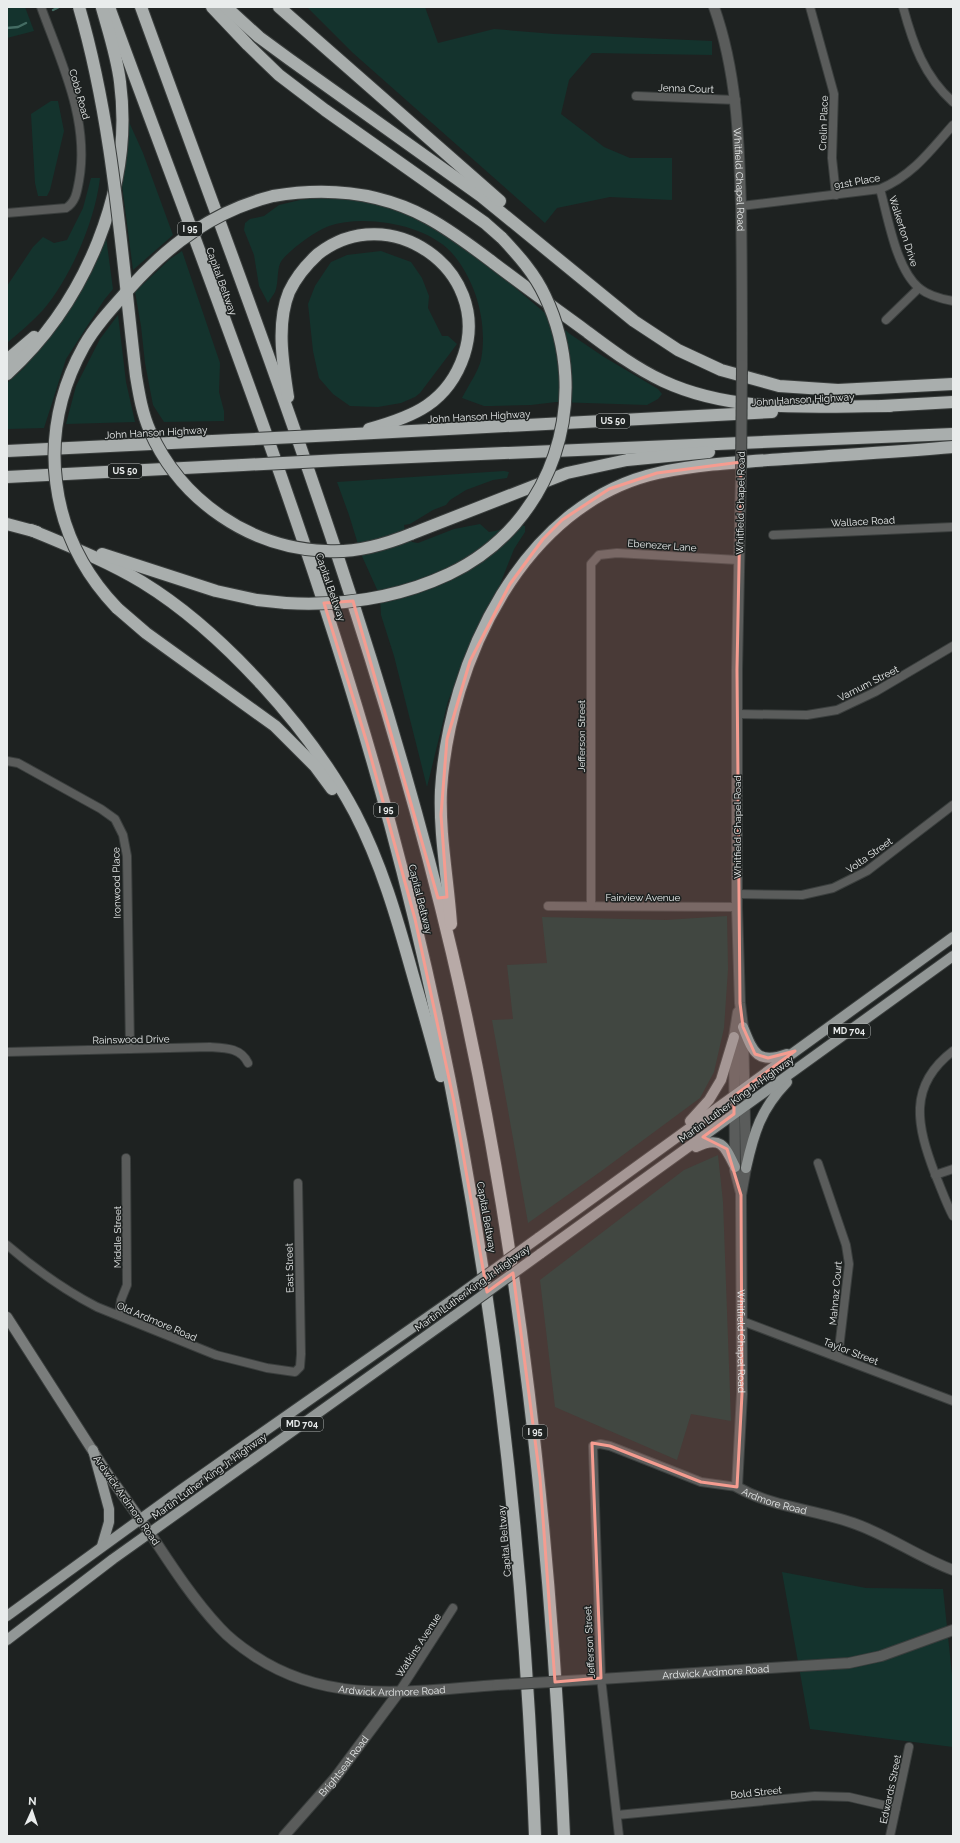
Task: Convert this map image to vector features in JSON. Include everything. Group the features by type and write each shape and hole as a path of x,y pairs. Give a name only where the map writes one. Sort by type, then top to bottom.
{"highway":[{"path":"79,7 97,78 106,126 136,376 142,407 150,430 160,451 174,473 192,493 216,513 241,528 269,541 298,548 326,551 375,546 411,534 541,482 593,466 627,460 838,439"},
{"path":"7,374 48,330 81,279 94,254 103,230 113,194 120,153 122,103 120,81 102,7"},
{"name":"Capital Beltway","path":"109,7 282,479 335,638 367,743 415,920 453,1095 468,1178 493,1340 512,1492 525,1646 535,1836"},
{"name":"Capital Beltway","path":"141,7 340,560 378,678 418,819 452,954 496,1170 509,1242 532,1403 553,1640 564,1836"},
{"path":"7,524 31,530 216,591 249,598 286,603 330,603 371,598 409,589 449,574 471,562 507,533 524,513 538,492 556,454 562,430 565,403 564,361 554,317 544,295 522,261 502,238 485,223 325,110 279,75 212,7"},
{"path":"226,7 259,37 481,196 657,338 678,350 721,370 780,386 838,390 953,384"},
{"path":"279,7 528,225 605,296"},
{"path":"379,867 334,792 295,745 250,707 127,618 91,577 70,538 58,499 55,480 55,439 63,396 70,374 85,345 102,321 143,273 163,254 180,239 216,217 249,202 274,196 315,191 340,192 386,200 409,208 449,230 626,360 663,381 697,394 730,402 779,407 890,406"},
{"path":"295,432 285,375 283,329 284,311 289,293 297,276 310,261 325,249 343,240 359,235 377,234 393,236 410,241 424,248 442,262 457,283 463,297 468,314 468,330 466,349 460,368 439,397 416,413 391,423 336,435"},
{"path":"7,360 28,343 68,299"},
{"name":"John Hanson Highway","path":"7,451 953,402"},
{"name":"US 50","path":"7,477 341,460 953,434"},
{"path":"452,954 441,815 444,764 449,733 460,688 480,636 510,584 543,539 562,520 586,502 609,489 658,473 730,463 953,447"},
{"path":"31,530 110,565 142,583 183,611 242,664 270,694 321,758 355,814 379,867 407,954 468,1178"}],"main road":[{"name":"Martin Luther King Jr. Highway","path":"7,1616 141,1518 452,1300 953,937"},
{"name":"Martin Luther King Jr. Highway","path":"7,1640 150,1533 745,1107 953,956"},
{"path":"743,1027 751,1048 755,1054 762,1057 777,1058 795,1051"},
{"path":"667,1144 709,1100 721,1080 734,1037"},
{"path":"746,1168 755,1130 767,1106 775,1094 812,1058"},
{"path":"674,1158 704,1143 717,1142 727,1149 735,1167"},
{"name":"Ardwick Ardmore Road","path":"7,1317 93,1450 150,1533"},
{"path":"93,1450 109,1509 109,1522 102,1546"}],"street":[{"name":"Cobb Road","path":"7,212 66,208 73,202 80,176 81,144 77,113 71,91 41,7"},
{"name":"Whitfield Chapel Road","path":"714,7 728,53 736,100 743,296 741,476 738,560 737,907 740,1002 743,1027 746,1168 741,1195 742,1409 737,1487"},
{"name":"Crelin Place","path":"810,7 834,94 832,158 836,195"},
{"path":"903,7 913,41 925,70 934,83 953,102"},
{"name":"Jenna Court","path":"636,96 736,100"},
{"name":"91st Place","path":"740,206 880,189 894,183 912,171 953,125"},
{"name":"Walkerton Drive","path":"880,189 902,262 910,277 919,288 938,298 953,301"},
{"path":"886,320 919,288"},
{"name":"Wallace Road","path":"774,535 953,526"},
{"name":"Ebenezer Lane","path":"590,566 599,555 617,552 738,560"},
{"name":"Jefferson Street","path":"590,566 591,906"},
{"name":"Varnum Street","path":"737,714 807,715 837,710 875,692 953,646"},
{"name":"Ironwood Place","path":"7,761 18,763 101,809 115,819 120,826 126,845 127,856 130,1049"},
{"name":"Volta Street","path":"737,894 802,895 833,888 868,870 953,805"},
{"name":"Fairview Avenue","path":"548,906 737,907"},
{"name":"Whitfield Chapel Road","path":"740,1002 734,1037 734,1114 735,1167 741,1195"},
{"name":"Rainswood Drive","path":"7,1052 130,1049 224,1049 244,1055 248,1063"},
{"path":"953,1051 936,1066 928,1076 923,1087 920,1104 922,1134 935,1175 953,1216"},
{"name":"Middle Street","path":"119,1315 121,1300 127,1285 126,1158"},
{"name":"Mahnaz Court","path":"818,1163 846,1245 849,1264 838,1357"},
{"path":"935,1175 953,1169"},
{"name":"East Street","path":"298,1182 301,1354"},
{"name":"Old Ardmore Road","path":"7,1245 38,1270 79,1297 216,1355 267,1368 295,1372 300,1368 301,1354"},
{"name":"Taylor Street","path":"742,1321 953,1401"},
{"name":"Ardmore Road","path":"593,1446 600,1444 610,1446 701,1482 737,1487 768,1502 854,1523 872,1530 934,1563 953,1570"},
{"name":"Jefferson Street","path":"593,1446 601,1678 619,1836"},
{"name":"Ardwick Ardmore Road","path":"150,1533 188,1588 220,1628 241,1647 262,1661 302,1680 331,1688 399,1692 601,1678 731,1672 849,1663 881,1656 953,1630"},
{"name":"Watkins Avenue","path":"399,1692 453,1608"},
{"name":"Brightseat Road","path":"284,1836 335,1778 399,1692"},
{"name":"Edwards Street","path":"890,1836 910,1747"},
{"name":"Bold Street","path":"617,1815 815,1796 849,1797 896,1808"}],"highlighted area":[{"path":"741,462 737,670 740,1003 743,1027 755,1054 768,1058 795,1051 734,1096 734,1114 703,1137 727,1149 741,1195 742,1394 737,1487 701,1482 610,1446 592,1443 601,1678 555,1682 540,1478 513,1273 487,1292 454,1102 415,919 367,743 324,603 353,601 438,898 447,897 441,815 447,739 470,661 510,584 543,539 562,520 609,489 657,473"}],"green space":[{"path":"7,7 25,7 34,31 7,38"},
{"path":"307,7 425,7 438,43 494,29 554,34 712,41 712,55 592,53 569,80 561,114 604,147 630,158 672,158 672,200 610,197 557,208 545,223 353,53"},
{"path":"51,101 58,101 64,131 50,190 47,196 38,196 35,183 31,114"},
{"path":"129,122 143,153 173,235 133,270 120,170 125,123"},
{"path":"91,178 100,178 97,195 87,230 72,265 63,282 43,310 7,343 7,286 33,247 43,237 54,243 67,240 83,208"},
{"path":"338,196 369,200 404,213 450,237 480,258 570,334 604,357 658,389 662,394 658,399 647,405 556,402 531,405 484,406 462,398 480,365 483,346 481,317 473,289 460,263 440,242 426,234 393,224 359,221 343,223 329,226 310,236 291,250 280,263 276,288 268,303 259,286 254,255 244,230 245,223 250,219 264,216 279,205 300,200"},
{"path":"106,237 113,289 104,300 66,359 44,428 7,429 7,383 24,368 70,307 93,269"},
{"path":"182,251 220,363 219,392 224,411 224,421 164,422 153,405 145,363 135,292 170,259"},
{"path":"381,251 411,262 422,278 429,296 428,308 442,336 448,336 457,344 420,393 415,397 401,403 378,407 350,406 333,394 319,378 313,351 308,304 315,286 331,262 347,255"},
{"path":"118,315 126,382 135,422 66,424 76,386 100,339"},
{"path":"504,471 509,472 507,478 493,480 466,490 450,500 446,505 433,510 410,524 404,525 405,531 412,542 418,543 454,529 480,524 489,532 511,526 525,526 525,532 514,549 497,592 484,613 448,701 427,787 394,656 381,615 380,596 361,554 337,482"},
{"path":"727,916 728,969 724,1028 714,1072 700,1098 528,1223 492,1020 513,1019 507,965 547,963 542,917 666,920"},
{"path":"718,1155 723,1202 731,1421 691,1414 677,1460 555,1407 540,1280 684,1170"},
{"path":"782,1572 866,1588 943,1589 953,1684 953,1747 810,1729"}],"waterway":[{"path":"53,10 59,7"},
{"path":"7,28 18,27 26,23"}]}
